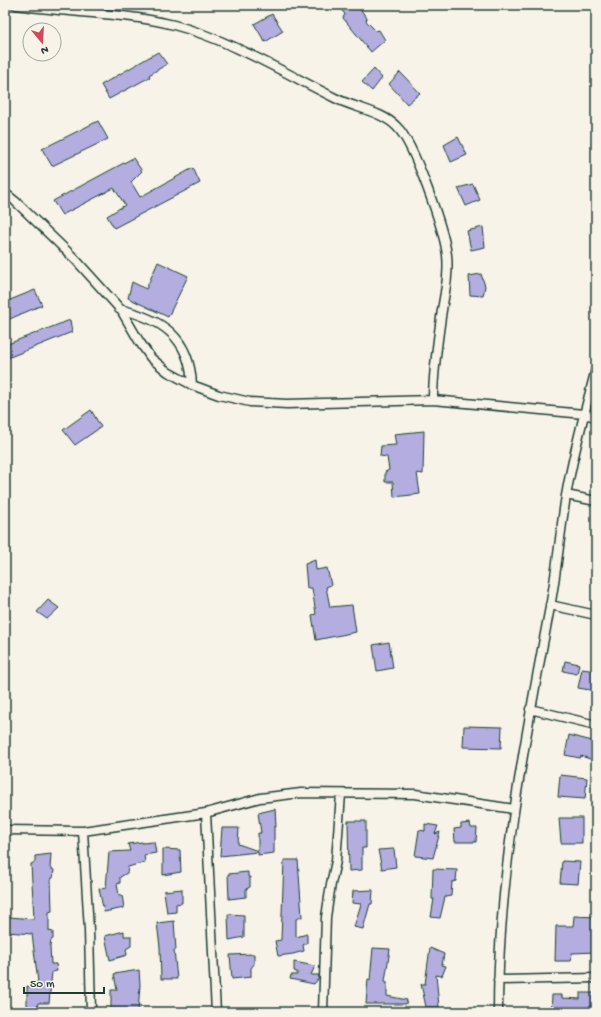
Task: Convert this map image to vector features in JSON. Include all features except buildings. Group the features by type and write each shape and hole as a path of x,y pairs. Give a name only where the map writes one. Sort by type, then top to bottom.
{"street":[{"path":"16,5 138,18 174,25 213,38 338,100 387,119 396,125 403,134 416,161 437,216 447,255 447,279 433,372 433,400"},
{"path":"5,193 75,259 119,309 151,358 168,372 192,385 219,395 250,402 287,404 433,400 584,414 596,417"},
{"path":"119,309 157,321 172,332 183,348 190,363 192,385"},
{"path":"498,1012 498,980 514,809 530,709 550,605 566,495 584,414 596,369"},
{"path":"566,495 596,501"},
{"path":"550,605 596,615"},
{"path":"530,709 596,725"},
{"path":"5,830 82,830 206,812 260,798 301,793 416,794 514,809"},
{"path":"323,1012 326,917 336,861 341,794"},
{"path":"206,812 216,1012"},
{"path":"82,830 89,930 91,1012"},
{"path":"498,980 596,978"}]}
